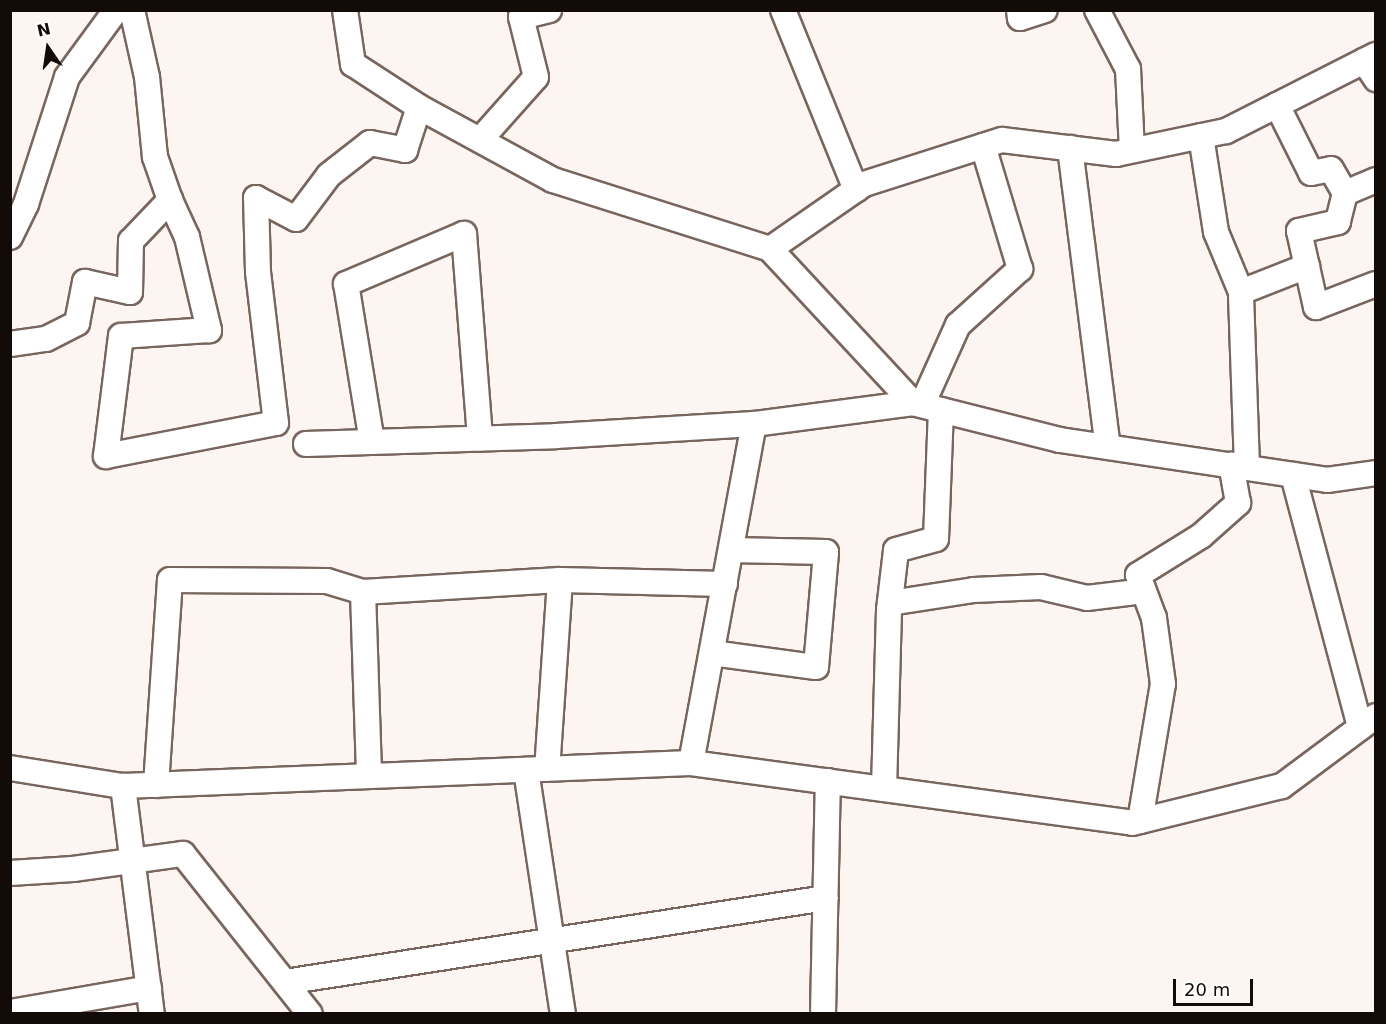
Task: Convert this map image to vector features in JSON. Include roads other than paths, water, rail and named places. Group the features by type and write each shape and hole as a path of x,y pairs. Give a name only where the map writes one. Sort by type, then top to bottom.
{"street":[{"path":"12,239 67,77 116,10"},
{"path":"132,10 147,77 155,157 170,200 187,237 208,330 121,336 105,456 276,423 258,272 256,198 296,219 329,175 370,143 405,150 419,108"},
{"path":"345,10 353,64 419,108 553,180 770,249 925,406"},
{"path":"480,140 536,77 521,17 549,10"},
{"path":"783,10 856,190"},
{"path":"1019,10 1020,18 1045,10"},
{"path":"1097,10 1128,69 1132,150"},
{"path":"770,249 856,190 1002,140 1116,154 1226,131 1276,105 1372,65"},
{"path":"1276,105 1311,173 1331,169 1345,193 1338,222 1299,231 1316,307 1376,284"},
{"path":"1140,821 1163,684 1154,618 1138,575 1201,536 1238,503 1241,292 1216,232 1201,136"},
{"path":"884,789 890,603 896,550 936,538 925,406 958,325 1020,269 983,146"},
{"path":"1070,148 1108,447"},
{"path":"1345,193 1376,180"},
{"path":"10,344 46,339 77,323 85,282 130,292 131,241 170,200"},
{"path":"372,442 346,284 464,234 480,438"},
{"path":"1241,292 1307,266"},
{"path":"306,444 754,424 925,406 1060,440 1293,475 1327,480 1376,473"},
{"path":"691,763 754,424"},
{"path":"10,768 123,786 691,763 1140,821 1282,786 1368,721 1293,475"},
{"path":"712,653 816,667 826,552 731,550"},
{"path":"156,785 170,580 327,581 363,592 560,580 725,584"},
{"path":"560,580 536,770 552,941 563,1014"},
{"path":"890,603 974,590 1030,588 1087,598 1144,591"},
{"path":"363,592 369,776"},
{"path":"823,1014 828,782"},
{"path":"123,786 152,1014"},
{"path":"10,873 73,869 183,854 310,1014"},
{"path":"285,982 825,898"},
{"path":"10,1012 149,988"}]}
